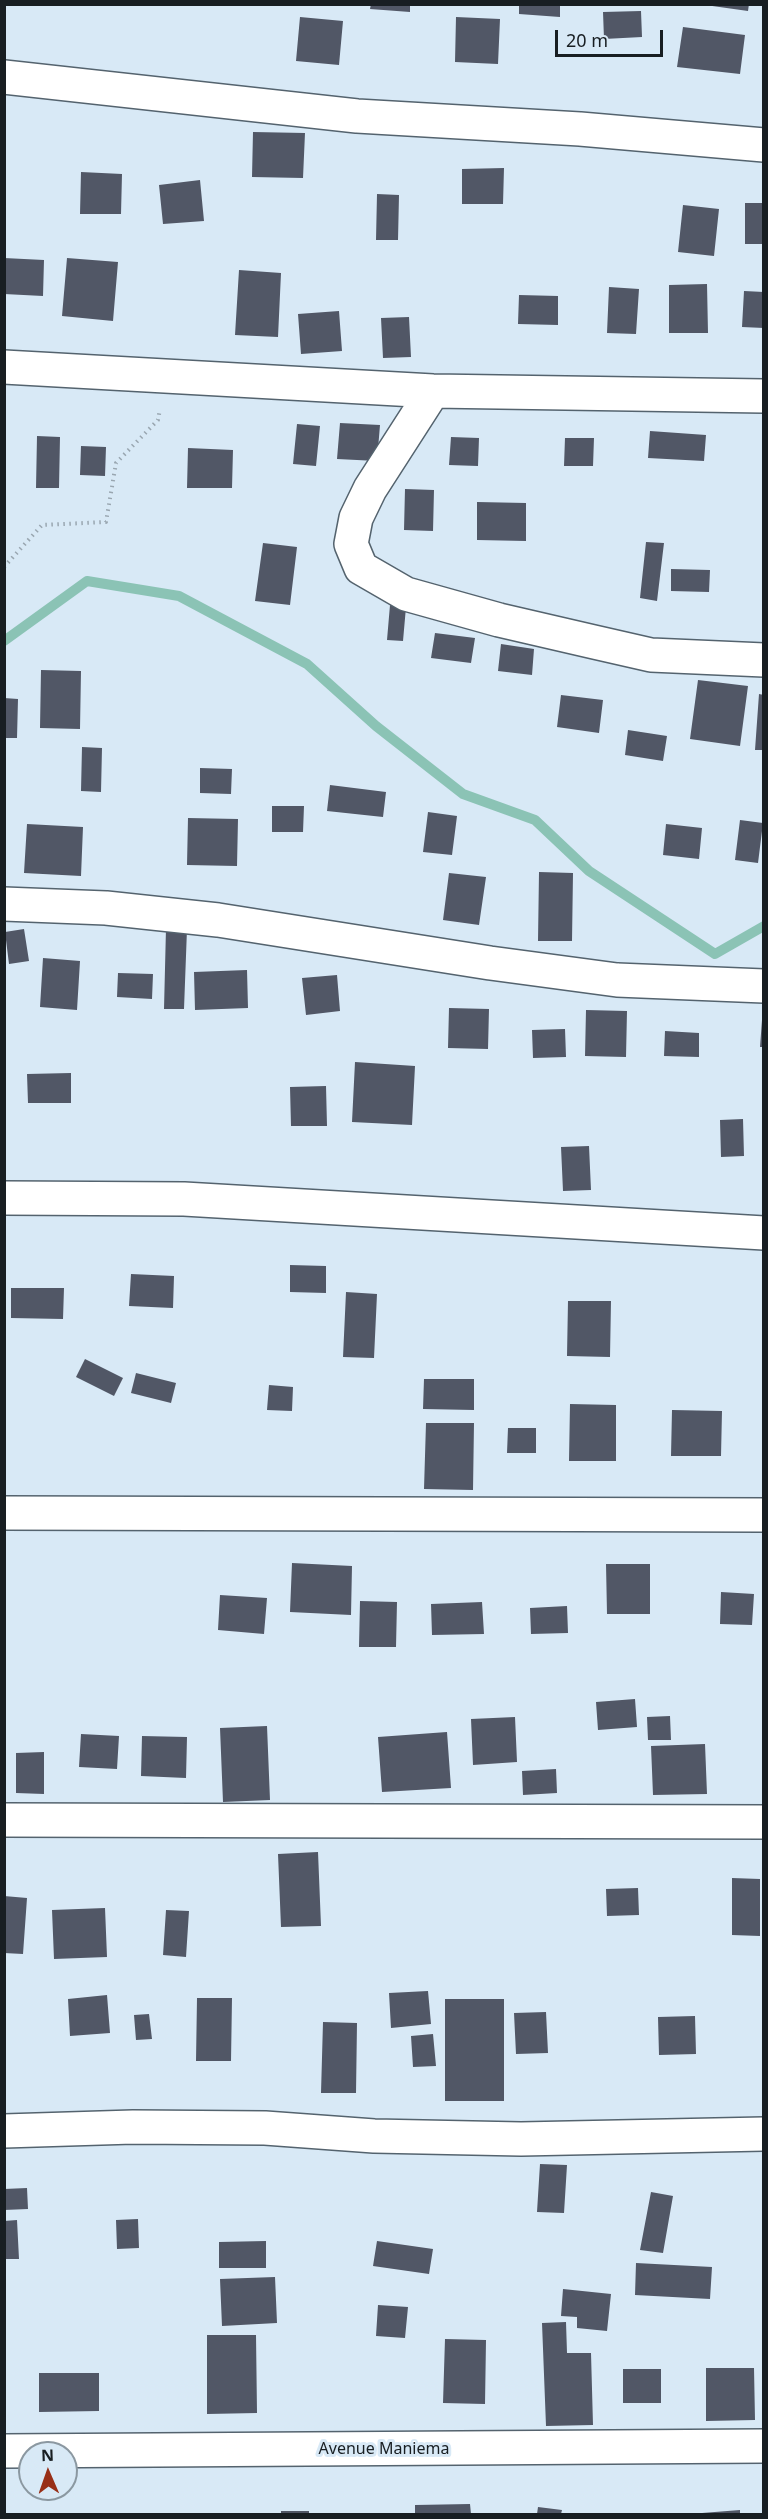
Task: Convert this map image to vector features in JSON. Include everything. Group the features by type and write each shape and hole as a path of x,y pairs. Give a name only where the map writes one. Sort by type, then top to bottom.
{"street":[{"path":"4,77 357,116 580,129 764,145"},
{"path":"4,367 433,391 764,396"},
{"path":"433,391 370,489 356,518 351,544 360,568 406,594 499,620 651,655 764,660"},
{"path":"4,904 106,908 218,920 490,963 617,980 764,986"},
{"path":"4,1198 184,1199 764,1233"},
{"path":"4,1513 764,1515"},
{"path":"4,1820 764,1822"},
{"path":"4,2131 133,2127 265,2128 374,2136 521,2139 764,2134"},
{"name":"Avenue Maniema","path":"4,2451 764,2446"}],"path":[{"path":"4,567 42,525 106,522 116,463 158,420 165,375"}],"building":[{"path":"371,4 410,4 410,12 370,9"},
{"path":"519,4 560,4 560,17 519,14"},
{"path":"698,4 749,4 748,11"},
{"path":"641,11 642,37 604,39 603,12"},
{"path":"300,17 343,21 339,65 296,61"},
{"path":"456,17 500,19 498,64 455,62"},
{"path":"683,27 745,35 740,74 677,67"},
{"path":"253,132 305,133 303,178 252,177"},
{"path":"504,168 503,204 462,204 462,169"},
{"path":"81,172 122,174 121,214 80,214"},
{"path":"200,180 204,221 163,224 159,185"},
{"path":"377,194 399,195 398,240 376,240"},
{"path":"745,203 764,203 764,244 745,244"},
{"path":"683,205 719,209 714,256 678,252"},
{"path":"4,258 44,260 43,296 4,294"},
{"path":"67,258 118,262 113,321 62,316"},
{"path":"239,270 281,273 278,337 235,335"},
{"path":"707,284 708,333 669,333 669,285"},
{"path":"609,287 639,289 636,334 607,333"},
{"path":"744,291 764,292 764,328 742,327"},
{"path":"519,295 558,296 558,325 518,324"},
{"path":"339,311 342,351 301,354 298,314"},
{"path":"409,317 411,357 383,358 381,318"},
{"path":"340,423 380,425 377,461 337,459"},
{"path":"297,424 320,426 316,466 293,464"},
{"path":"650,431 706,435 704,461 648,458"},
{"path":"37,436 60,437 59,488 36,488"},
{"path":"451,437 479,438 478,466 449,465"},
{"path":"565,438 594,438 593,466 564,466"},
{"path":"81,446 106,447 105,476 80,475"},
{"path":"188,448 233,450 232,488 187,488"},
{"path":"405,489 434,490 433,531 404,530"},
{"path":"477,502 526,503 526,541 477,540"},
{"path":"646,542 664,543 657,601 640,598"},
{"path":"263,543 297,547 290,605 255,601"},
{"path":"671,569 710,570 709,592 671,591"},
{"path":"390,605 406,607 403,641 387,640"},
{"path":"435,633 475,638 471,663 431,658"},
{"path":"501,644 534,649 532,675 498,671"},
{"path":"41,670 81,671 80,729 40,728"},
{"path":"698,680 748,686 740,746 690,739"},
{"path":"759,694 764,695 764,750 755,750"},
{"path":"561,695 603,700 599,733 557,727"},
{"path":"4,698 18,699 17,738 4,738"},
{"path":"628,730 667,736 663,761 625,755"},
{"path":"82,747 102,748 101,792 81,791"},
{"path":"200,768 232,769 231,794 200,793"},
{"path":"330,785 386,792 383,817 327,811"},
{"path":"272,806 304,806 303,832 272,832"},
{"path":"428,812 457,816 452,855 423,852"},
{"path":"188,818 238,819 237,866 187,865"},
{"path":"740,820 763,823 758,863 735,860"},
{"path":"27,824 83,827 81,876 24,873"},
{"path":"666,824 702,828 699,859 663,855"},
{"path":"539,872 573,873 572,941 538,941"},
{"path":"449,873 486,877 479,925 443,920"},
{"path":"166,928 187,929 184,1009 164,1009"},
{"path":"24,929 29,961 9,964 5,932"},
{"path":"43,958 80,961 77,1010 40,1007"},
{"path":"247,970 248,1008 195,1010 194,972"},
{"path":"118,973 153,974 152,999 117,997"},
{"path":"337,975 340,1011 306,1015 302,978"},
{"path":"449,1008 489,1009 488,1049 448,1048"},
{"path":"586,1010 627,1011 626,1057 585,1056"},
{"path":"762,1020 764,1020 764,1047 760,1047"},
{"path":"565,1029 566,1057 533,1058 532,1030"},
{"path":"665,1031 699,1033 699,1057 664,1056"},
{"path":"355,1062 415,1066 412,1125 352,1122"},
{"path":"71,1073 71,1103 28,1103 27,1074"},
{"path":"326,1086 327,1126 291,1126 290,1087"},
{"path":"743,1119 744,1156 721,1157 720,1120"},
{"path":"589,1146 591,1190 563,1191 561,1147"},
{"path":"290,1265 326,1266 326,1293 290,1292"},
{"path":"131,1274 174,1276 173,1308 129,1306"},
{"path":"11,1288 64,1288 63,1319 11,1318"},
{"path":"346,1292 377,1294 374,1358 343,1357"},
{"path":"568,1301 611,1301 610,1357 567,1356"},
{"path":"85,1359 123,1378 114,1396 76,1377"},
{"path":"136,1373 176,1383 171,1403 131,1393"},
{"path":"424,1379 474,1379 474,1410 423,1409"},
{"path":"269,1385 293,1387 292,1411 267,1410"},
{"path":"570,1404 616,1405 616,1461 569,1461"},
{"path":"672,1410 722,1411 721,1456 671,1456"},
{"path":"426,1423 474,1423 473,1490 424,1489"},
{"path":"508,1428 536,1428 536,1453 507,1453"},
{"path":"292,1563 352,1566 351,1615 290,1612"},
{"path":"606,1564 650,1564 650,1614 607,1614"},
{"path":"721,1592 754,1594 752,1625 720,1624"},
{"path":"220,1595 267,1598 264,1634 218,1630"},
{"path":"360,1601 397,1602 396,1647 359,1647"},
{"path":"482,1602 484,1634 432,1635 431,1604"},
{"path":"567,1606 568,1633 531,1634 530,1608"},
{"path":"635,1699 637,1727 598,1730 596,1702"},
{"path":"670,1716 671,1740 648,1740 647,1717"},
{"path":"515,1717 517,1762 473,1765 471,1719"},
{"path":"267,1726 270,1800 223,1802 220,1728"},
{"path":"447,1732 451,1788 382,1792 378,1737"},
{"path":"81,1734 119,1736 117,1769 79,1767"},
{"path":"142,1736 187,1737 186,1778 141,1776"},
{"path":"705,1744 707,1794 653,1795 651,1746"},
{"path":"44,1752 44,1794 16,1793 16,1753"},
{"path":"556,1769 557,1793 523,1795 522,1771"},
{"path":"318,1852 321,1926 281,1927 278,1854"},
{"path":"732,1878 760,1879 760,1936 732,1935"},
{"path":"638,1888 639,1915 607,1916 606,1889"},
{"path":"4,1896 27,1898 23,1954 4,1953"},
{"path":"105,1908 107,1957 54,1959 52,1910"},
{"path":"166,1910 189,1911 186,1957 163,1955"},
{"path":"428,1991 431,2024 391,2028 389,1993"},
{"path":"107,1995 110,2033 70,2036 68,1999"},
{"path":"197,1998 232,1998 231,2061 196,2061"},
{"path":"445,1999 504,1999 504,2101 445,2101"},
{"path":"546,2012 548,2053 516,2054 514,2013"},
{"path":"149,2014 152,2039 136,2040 134,2015"},
{"path":"695,2016 696,2054 659,2055 658,2017"},
{"path":"323,2022 357,2023 356,2093 321,2093"},
{"path":"433,2034 436,2066 413,2067 411,2036"},
{"path":"540,2164 567,2165 564,2213 537,2212"},
{"path":"27,2188 28,2209 4,2210 4,2189"},
{"path":"651,2192 673,2196 663,2253 640,2250"},
{"path":"138,2219 139,2248 117,2249 116,2220"},
{"path":"17,2220 19,2259 4,2259 4,2221"},
{"path":"266,2241 266,2268 219,2268 219,2242"},
{"path":"377,2241 433,2249 429,2274 373,2266"},
{"path":"636,2263 712,2267 710,2299 635,2295"},
{"path":"275,2277 277,2323 222,2326 220,2279"},
{"path":"563,2289 611,2294 607,2331 577,2328 577,2317 561,2316"},
{"path":"378,2305 408,2307 405,2338 376,2336"},
{"path":"566,2322 567,2353 591,2353 593,2425 546,2426 542,2323"},
{"path":"207,2335 256,2335 257,2413 207,2414"},
{"path":"445,2339 486,2340 485,2404 443,2403"},
{"path":"706,2368 754,2368 755,2420 706,2421"},
{"path":"623,2369 661,2369 661,2403 623,2403"},
{"path":"39,2373 99,2373 99,2411 39,2412"},
{"path":"470,2504 471,2514 415,2514 415,2505"},
{"path":"538,2507 562,2510 561,2514 537,2514"},
{"path":"740,2510 740,2514 702,2514 702,2513"},
{"path":"281,2511 309,2511 309,2514 281,2514"}],"waterway":[{"path":"4,641 87,581 179,596 307,664 376,726 463,794 535,820 589,871 715,954 764,926"}]}
